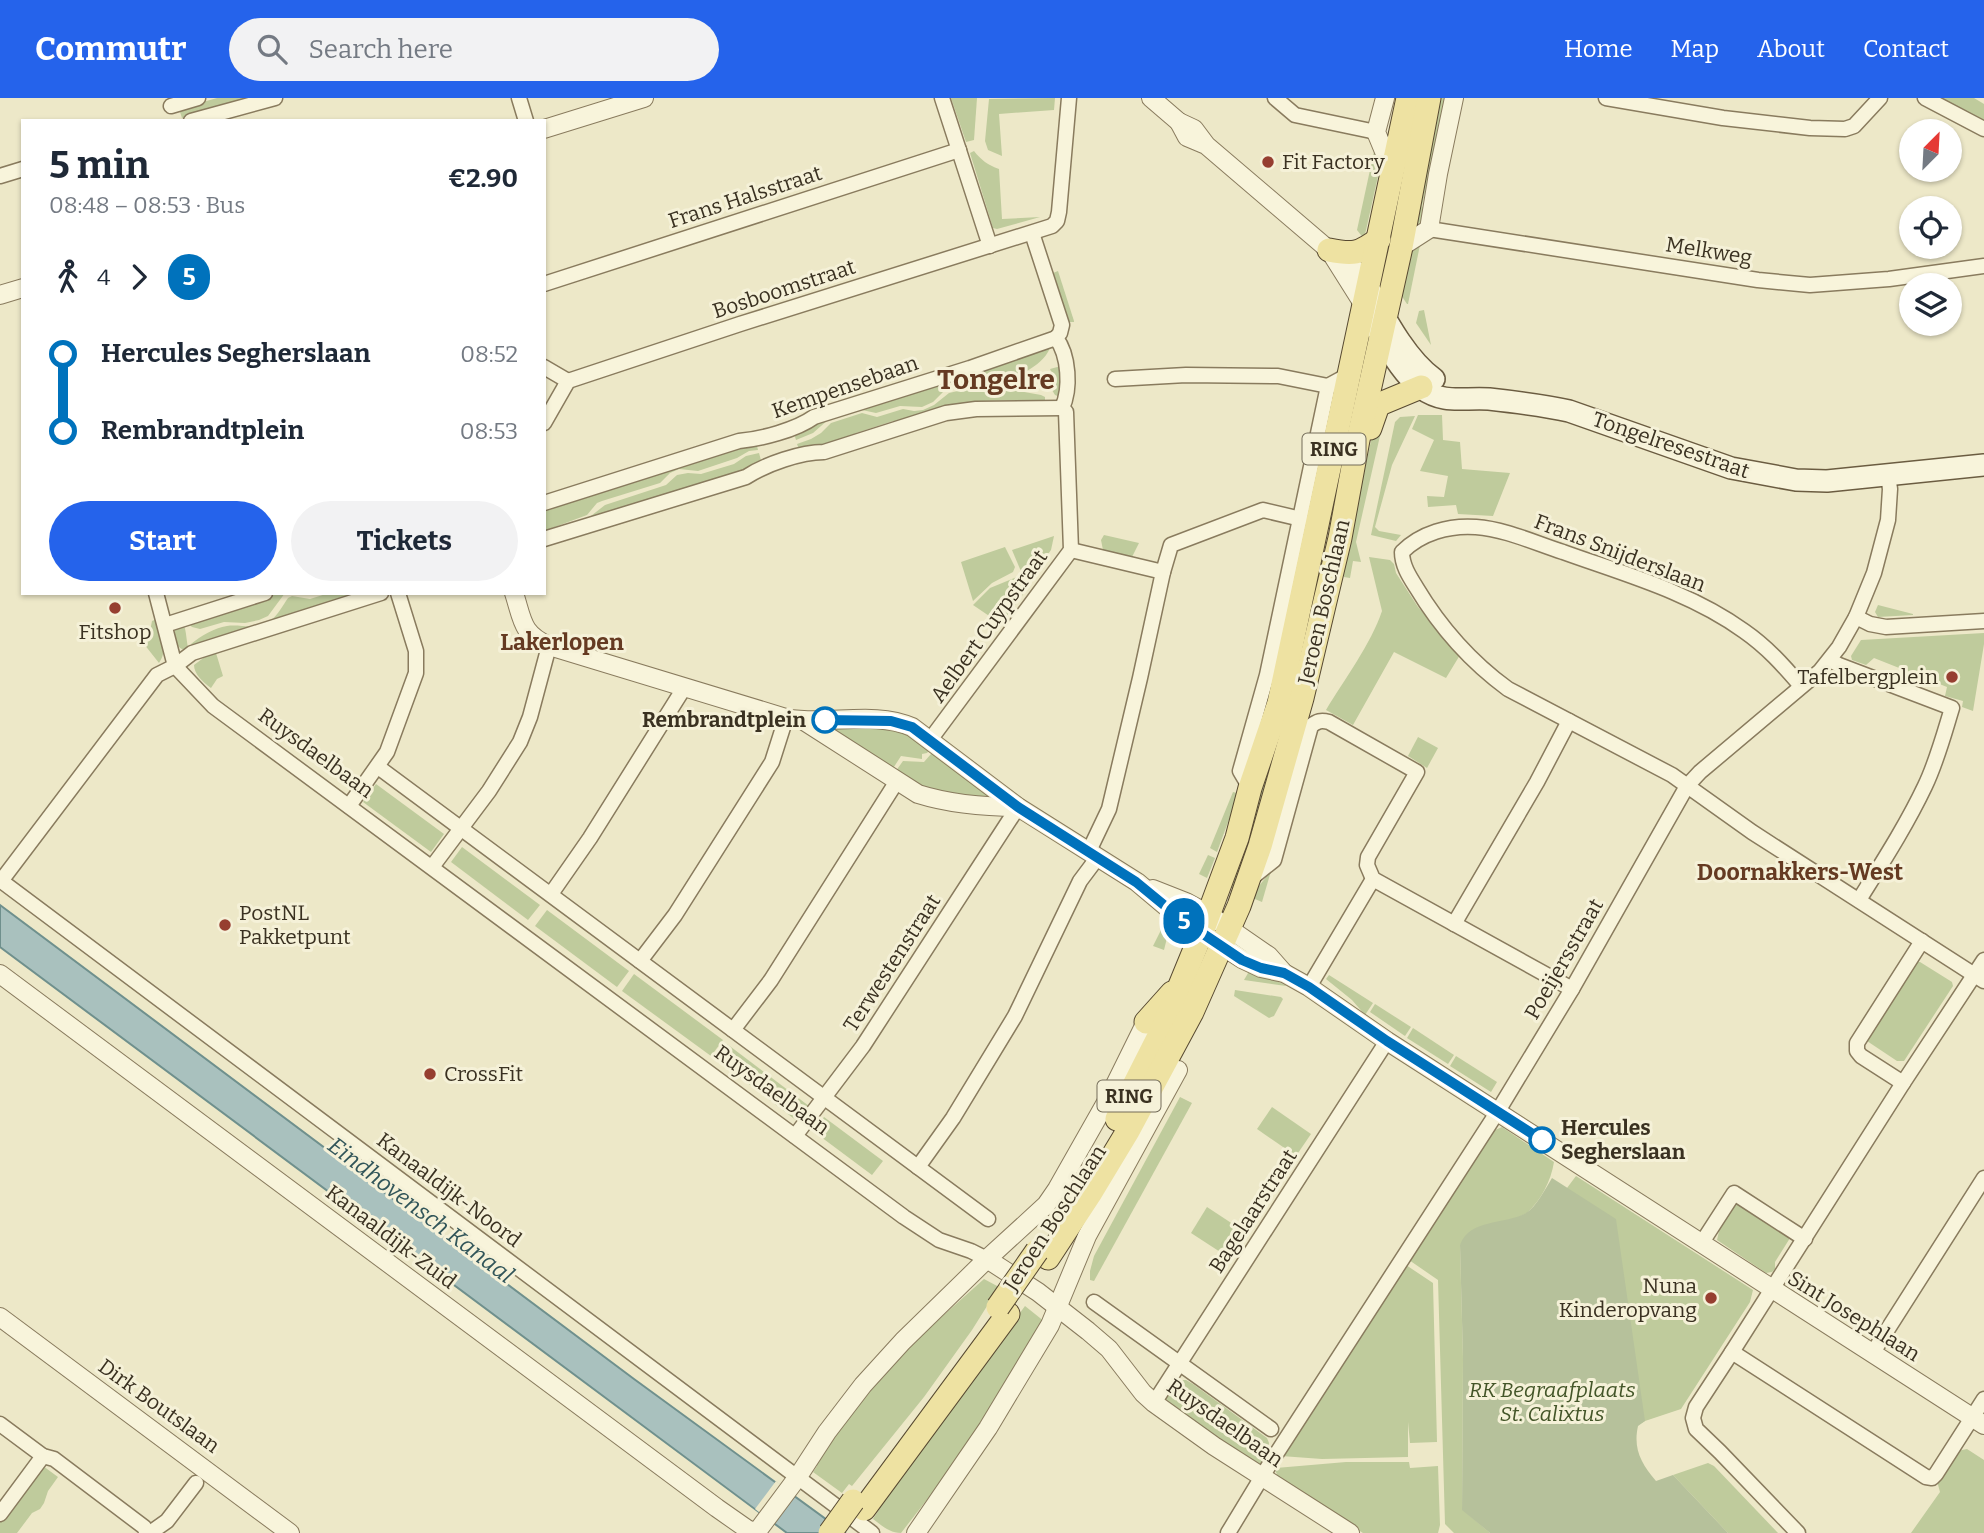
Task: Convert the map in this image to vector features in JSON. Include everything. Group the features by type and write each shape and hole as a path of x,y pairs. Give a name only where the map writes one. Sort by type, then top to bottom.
{"main road":[{"name":"RING","path":"1367,298 1408,98"},
{"name":"RING","path":"1384,328 1429,98"},
{"path":"1329,250 1349,254 1362,251 1379,239"},
{"name":"Tongelresestraat","path":"1367,298 1384,328 1398,363 1421,387 1450,400 1485,399 1569,411 1731,468 1796,480 1827,481 1984,465"},
{"name":"Jeroen Boschlaan","path":"1042,1254 1161,1032 1237,838 1250,788 1279,703 1367,298"},
{"name":"Tongelresestraat","path":"1384,328 1427,374 1439,382 1485,399"},
{"name":"Jeroen Boschlaan","path":"859,1505 1042,1254 1090,1194 1192,1012 1226,938 1248,881 1302,698 1340,538 1358,440 1384,328"},
{"path":"1358,440 1370,429 1380,404 1421,387"},
{"path":"1146,1021 1181,983"},
{"path":"1178,1070 1188,1045 1192,1012"},
{"name":"RING","path":"830,1533 859,1505"},
{"name":"RING","path":"847,1533 859,1505"}],"street":[{"path":"175,119 169,102 198,98"},
{"path":"198,119 275,98"},
{"path":"519,98 525,119"},
{"path":"546,128 644,98"},
{"path":"942,98 990,246"},
{"name":"Bosboomstraat","path":"568,381 1052,226 1057,221 1069,98"},
{"name":"Tongelresestraat","path":"1151,98 1178,122 1194,129 1206,145 1329,250 1367,298"},
{"path":"1275,98 1295,115 1376,132"},
{"path":"1385,98 1376,132 1393,173"},
{"path":"1401,247 1429,229 1454,98"},
{"path":"1606,98 1723,118 1810,128 1845,129 1854,126 1880,98"},
{"path":"1925,98 1984,129"},
{"name":"Frans Halsstraat","path":"546,283 959,150"},
{"path":"0,176 21,170"},
{"name":"Melkweg","path":"1429,229 1758,280 1810,285 1889,279 1984,267"},
{"path":"546,538 747,477 758,469 783,461 824,452 946,413 976,409 1062,408 1068,396 1066,364 1064,352 1056,338 1062,325 1032,233"},
{"path":"0,295 21,289"},
{"name":"Kempensebaan","path":"546,502 727,445 792,428 814,417 1056,338"},
{"path":"546,368 568,381 546,420"},
{"path":"1115,379 1186,375 1278,376 1328,386 1350,374"},
{"name":"Jeroen Boschlaan","path":"1250,788 1240,771 1267,675 1328,386"},
{"name":"Aelbert Cuypstraat","path":"930,740 1071,550 1066,412 1062,408"},
{"name":"Poeijersstraat","path":"1228,1533 1498,1111 1572,989 1687,786 1700,772 1821,671 1830,660 1856,617 1874,573 1888,520 1888,475"},
{"path":"918,1167 953,1118 1016,1016 1094,854 1108,809 1171,545 1264,510 1301,519"},
{"name":"Frans Snijderslaan","path":"1569,721 1508,689 1462,649 1424,601 1408,573 1402,560 1402,552 1409,545 1427,535 1460,527 1487,528 1650,583 1697,603 1752,637 1778,658 1801,686"},
{"path":"1071,550 1163,572"},
{"path":"157,595 175,666"},
{"path":"165,625 259,595"},
{"path":"1,881 157,675 192,653 375,595"},
{"path":"349,806 387,752 415,673 416,651 399,595"},
{"path":"515,595 525,629 535,639 549,646 795,720 918,794 933,799 992,807 1018,807"},
{"path":"1856,617 1886,628 1979,622"},
{"path":"432,867 489,791 520,742 530,717 549,646"},
{"path":"1830,660 1952,708 1926,784 1891,849 1859,900"},
{"name":"Ruysdaelbaan","path":"175,666 213,706 917,1226 939,1240 987,1259 1058,1307 1109,1349 1143,1393 1183,1425 1350,1533"},
{"path":"551,894 590,838 684,688"},
{"path":"795,720 891,721 912,727 1018,807 1136,882 1181,919 1205,923 1226,938 1269,956 1284,973 1498,1111"},
{"path":"640,961 675,915 772,762 795,720"},
{"name":"Jeroen Boschlaan","path":"1248,881 1274,860 1311,726 1323,720 1417,772 1368,857 1367,865 1373,879"},
{"path":"1454,924 1537,782 1569,721 1672,775 1752,832 1979,978"},
{"name":"Ruysdaelbaan","path":"378,767 988,1220"},
{"path":"733,1030 771,980 897,781"},
{"name":"Terwestenstraat","path":"795,1136 863,1046 1018,807"},
{"path":"1309,987 1373,879 1572,989"},
{"name":"Kanaaldijk-Noord","path":"1,881 748,1439 792,1484 872,1533"},
{"path":"1903,1083 1861,1056 1857,1051 1857,1043 1922,942"},
{"path":"1798,1533 1696,1429 1693,1418 1696,1407 1903,1083 1979,978 1984,960"},
{"name":"Kanaaldijk-Zuid","path":"0,974 706,1500 747,1529 759,1529"},
{"name":"Jeroen Boschlaan","path":"759,1529 863,1385 903,1341 1046,1205 1108,1098 1146,1021"},
{"name":"Bagelaarstraat","path":"1154,1403 1387,1041"},
{"name":"Jeroen Boschlaan","path":"916,1533 988,1428 1050,1325 1087,1237 1178,1070"},
{"name":"Sint Josephlaan","path":"1498,1111 1771,1290 1978,1421"},
{"path":"1872,1354 1984,1178"},
{"name":"Sint Josephlaan","path":"1701,1244 1734,1193 1805,1239"},
{"name":"Ruysdaelbaan","path":"1094,1302 1180,1362"},
{"name":"Dirk Boutslaan","path":"0,1317 290,1533"},
{"path":"1732,1352 1926,1477 1932,1478 1936,1474 1978,1421 1984,1399"},
{"path":"1180,1362 1271,1429"},
{"path":"0,1424 43,1456 54,1459 144,1527 148,1533 167,1521 196,1483"},
{"path":"0,1514 43,1456"}],"green space":[{"path":"217,98 247,98 182,118 179,109"},
{"path":"951,98 977,98 974,140 966,142"},
{"path":"1055,98 1054,110 999,114 1002,156 988,150 985,141 989,99"},
{"path":"1435,98 1446,98 1422,206 1425,212 1413,231"},
{"path":"1936,98 1974,98 1984,104 1984,123"},
{"path":"1375,147 1381,163 1364,239 1357,230"},
{"path":"974,151 985,162 999,169 1002,219 1040,217 993,228 970,153"},
{"path":"1422,235 1407,304 1397,289 1410,251"},
{"path":"1058,271 1074,322 1068,322 1053,273"},
{"path":"1424,310 1431,345 1416,323 1419,311"},
{"path":"1044,347 1050,347 1041,361 1016,377 987,387 961,386 960,382 972,378 971,370 1041,352"},
{"path":"1061,366 1060,397 1052,390 1056,382 1050,369"},
{"path":"940,380 943,387 956,383 956,387 943,392 933,402 922,407 900,406 876,413 862,410 829,419 813,433 796,440 793,430"},
{"path":"1002,388 1041,395 1045,397 1045,403 984,401 978,406 898,423 893,421 856,433 853,438 800,452 797,444 821,433 831,423 862,413 877,417 903,409 923,410 949,393"},
{"path":"1389,411 1384,418 1356,542 1361,562 1353,561 1350,578 1344,577 1375,422"},
{"path":"1418,415 1442,415 1443,440 1460,442 1462,469 1510,473 1493,516 1458,514 1456,505 1428,507 1427,496 1444,497 1448,476 1420,471 1434,440 1412,429"},
{"path":"1415,416 1392,465 1375,527 1379,531 1401,535 1396,541 1371,535 1395,422 1400,417"},
{"path":"756,442 758,450 698,471 679,469 670,473 660,483 597,503 587,515 546,530 546,507 591,492 596,494 626,484 631,479"},
{"path":"759,453 762,464 735,476 730,475 582,523 605,505 666,485 677,475 701,474"},
{"path":"1104,535 1139,543 1132,557 1103,550 1101,540"},
{"path":"1054,536 1051,550 1029,580 1020,569 1012,550"},
{"path":"1005,547 1015,567 1013,572 992,583 973,601 961,562"},
{"path":"1369,557 1390,560 1394,564 1396,573 1418,607 1460,655 1446,678 1394,652 1353,725 1326,710 1364,649 1382,611"},
{"path":"1019,576 1030,585 1001,624 973,605 990,588"},
{"path":"269,595 284,595 268,616 259,620 245,623 224,622 200,629 187,622"},
{"path":"323,595 361,595 192,647 191,644 195,641 217,629 266,623 274,618 292,596 310,599"},
{"path":"1878,605 1913,615 1878,617 1875,612"},
{"path":"157,619 164,647 159,663 144,644 152,621"},
{"path":"183,623 189,651 178,646 174,639 177,627"},
{"name":"Tafelbergplein","path":"1984,633 1973,711 1962,707 1963,701 1945,696 1947,687 1874,658 1866,665 1852,660 1851,656 1861,640"},
{"path":"216,653 223,676 217,679 211,688 197,675 194,665 206,656"},
{"path":"1287,707 1237,891 1230,887"},
{"path":"885,723 933,746 927,753 922,754 922,759 901,756 892,770 833,730 835,727 884,728"},
{"path":"1418,737 1438,748 1427,768 1408,756"},
{"path":"931,754 989,795 989,798 945,798 893,775 903,761 924,762"},
{"path":"376,784 444,834 431,852 363,802"},
{"path":"1233,792 1237,793 1237,798 1217,852 1210,848"},
{"path":"462,847 540,905 528,920 451,862"},
{"path":"1208,855 1215,858 1207,878 1199,874"},
{"path":"1271,871 1262,902 1250,897"},
{"path":"547,910 629,971 617,987 535,926"},
{"path":"1163,926 1168,934 1164,950 1153,946"},
{"path":"1916,962 1952,982 1953,986 1904,1061 1897,1061 1867,1039"},
{"path":"1251,968 1285,985 1286,986 1244,980"},
{"path":"634,974 723,1040 711,1056 622,991"},
{"path":"1329,975 1373,1003 1365,1015 1352,1000 1326,979"},
{"path":"1235,990 1283,999 1274,1016 1269,1018 1234,996"},
{"path":"1375,1004 1411,1027 1405,1036 1370,1012"},
{"path":"1413,1028 1454,1055 1448,1064 1407,1038"},
{"path":"727,1044 809,1106 797,1121 716,1059"},
{"path":"1456,1056 1497,1082 1491,1092 1450,1066"},
{"path":"1180,1097 1192,1103 1094,1281 1090,1280 1094,1256"},
{"path":"1272,1107 1311,1134 1296,1156 1257,1129"},
{"path":"824,1117 883,1161 872,1175 813,1131"},
{"path":"1502,1127 1554,1162 1545,1190 1527,1213 1460,1245 1463,1358 1462,1509 1490,1533 1454,1533 1445,1524 1438,1280 1409,1260 1495,1130"},
{"path":"1576,1176 1753,1290 1750,1302 1681,1409 1638,1425 1564,1192"},
{"name":"RK Begraafplaats St. Calixtus","path":"1552,1178 1616,1219 1645,1421 1638,1426 1637,1434 1642,1462 1656,1481 1673,1475 1728,1533 1490,1533 1462,1510 1463,1358 1460,1245 1465,1236 1480,1226 1526,1213 1537,1202"},
{"path":"1736,1204 1790,1238 1772,1272 1766,1273 1717,1240 1720,1227"},
{"path":"1207,1207 1248,1234 1231,1259 1191,1233"},
{"path":"1406,1265 1433,1283 1437,1442 1410,1443 1408,1422 1408,1457 1322,1459 1281,1456"},
{"path":"984,1279 999,1287 972,1330 924,1397 852,1486 849,1484 842,1493 813,1472 817,1466 815,1463 857,1403 899,1355"},
{"path":"1025,1306 1045,1322 978,1434 901,1533 886,1529 873,1519 880,1508 877,1506"},
{"path":"1180,1380 1193,1384 1267,1438 1267,1462 1260,1465 1253,1463 1164,1402 1166,1391"},
{"path":"1967,1449 1984,1460 1984,1533 1911,1533 1940,1492 1937,1481 1957,1451"},
{"path":"1346,1462 1409,1462 1410,1468 1438,1466 1438,1533 1363,1533 1279,1479 1275,1470"},
{"path":"1708,1463 1714,1466 1778,1533 1728,1533 1673,1475"},
{"path":"43,1466 58,1477 48,1491 44,1503 32,1513 17,1533 0,1533 0,1522"}],"water":[{"path":"0,905 634,1379 845,1533 787,1533 0,947"}],"pier":[{"path":"776,1481 795,1495 774,1524 755,1509"}],"bus line":[{"name":"5","path":"825,720 891,721 912,727 1018,807 1136,882 1181,919 1242,960 1284,973 1309,987 1387,1041 1542,1140"}],"place":[{"name":"Fit Factory","path":"1268,162"},
{"name":"Fitshop","path":"115,608"},
{"name":"Tafelbergplein","path":"1952,677"},
{"name":"Rembrandtplein","path":"825,720"},
{"name":"PostNL Pakketpunt","path":"225,925"},
{"name":"CrossFit","path":"430,1074"},
{"name":"Hercules Segherslaan","path":"1542,1140"},
{"name":"Nuna Kinderopvang","path":"1711,1298"}],"district":[{"name":"Tongelre","path":"996,379"},
{"name":"Lakerlopen","path":"562,642"},
{"name":"Doornakkers-West","path":"1800,872"}],"water label":[{"name":"Eindhovensch Kanaal","path":"421,1210"}]}
